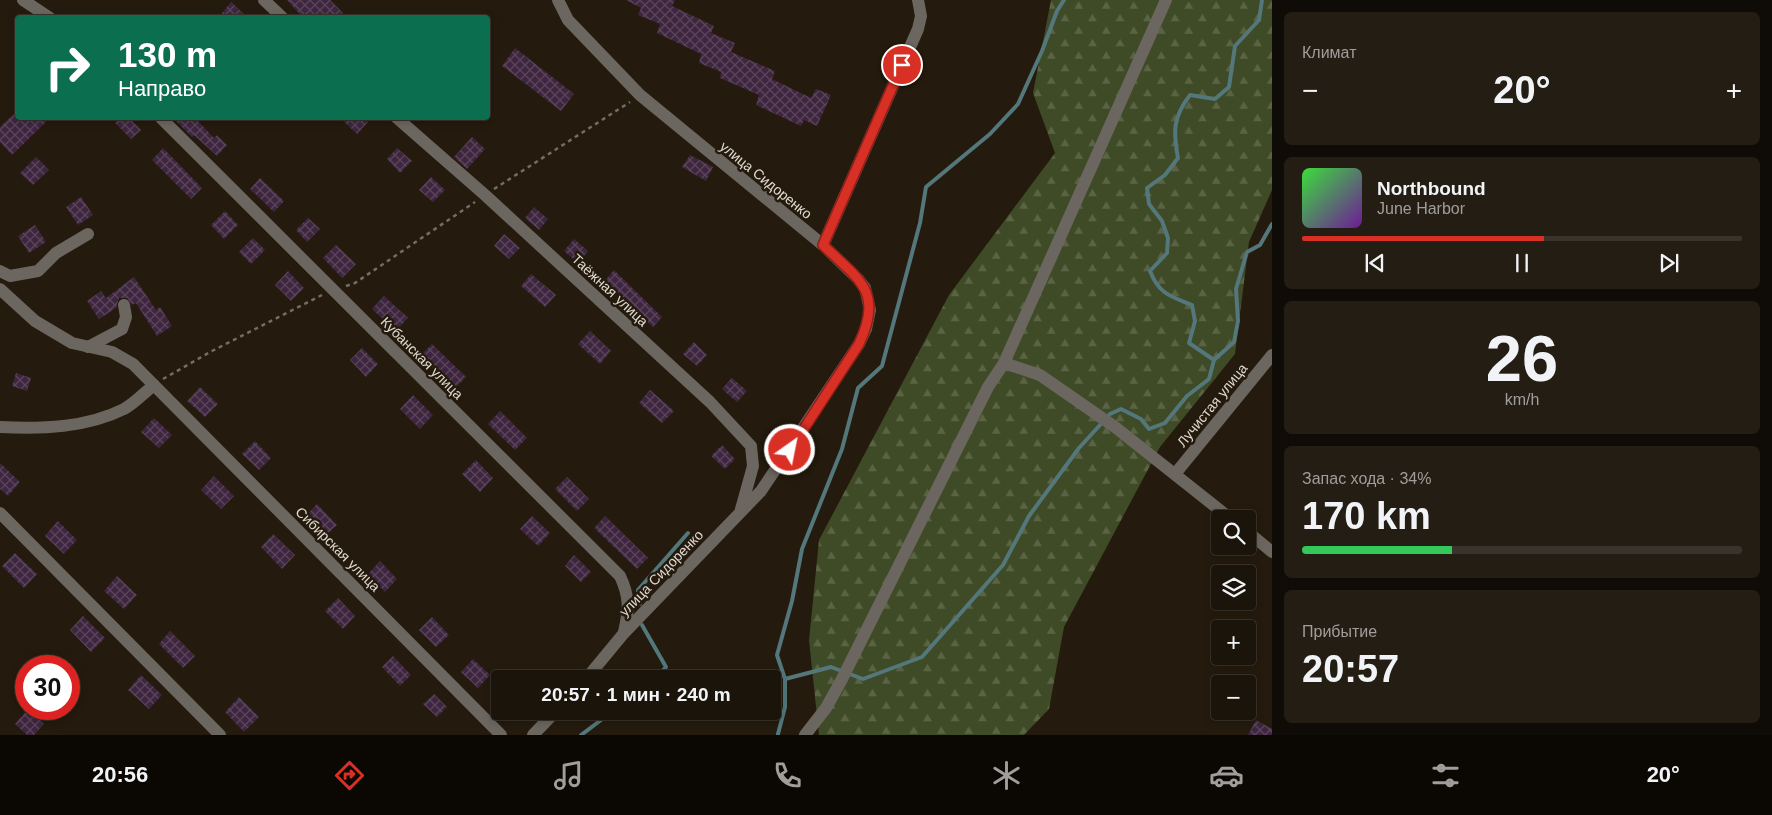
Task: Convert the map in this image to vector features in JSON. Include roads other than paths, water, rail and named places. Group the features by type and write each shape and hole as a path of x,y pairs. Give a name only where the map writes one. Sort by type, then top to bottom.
{"street":[{"path":"23,0 46,15"},
{"path":"264,0 280,15"},
{"name":"улица Сидоренко","path":"558,0 568,20 640,96 823,245 865,288 870,310 866,329 859,344 761,491 624,633 593,670"},
{"path":"823,245 918,29 921,16 918,0"},
{"path":"805,735 826,708 841,681 988,387 1004,363 1166,0"},
{"name":"Кубанская улица","path":"163,120 620,576 627,592 630,610 624,633"},
{"name":"Таёжная улица","path":"399,120 710,402 751,446 753,466 741,510"},
{"path":"0,271 10,276 38,271 56,253 88,234"},
{"name":"Сибирская улица","path":"0,289 35,321 72,343 112,352 133,364 501,735"},
{"path":"88,347 122,329 126,317 124,304"},
{"name":"Лучистая улица","path":"1175,474 1272,355"},
{"path":"1004,363 1040,375 1115,427 1219,510"},
{"path":"0,427 60,426 94,420 126,408 154,385"},
{"path":"0,513 220,735"},
{"path":"1256,539 1272,552"},
{"path":"533,735 547,720"}],"waterway":[{"path":"778,734 785,707 785,679 777,655 792,601 802,549 842,449 858,388 882,366 920,223 926,187 990,134 1018,104 1042,51 1057,11 1064,0"},
{"path":"1214,360 1189,343 1195,321 1192,305 1166,293 1153,279 1150,271 1167,253 1168,238 1162,221 1149,204 1147,188 1165,175 1178,158 1175,140 1177,117 1190,95 1215,99 1229,87 1235,46 1259,20 1262,0"},
{"path":"785,679 831,667 863,679 922,657 1003,565 1029,516 1079,448 1110,414 1121,409 1141,419 1149,429 1165,423 1187,396 1209,379 1214,360 1234,342 1238,321 1236,289 1247,252 1260,245 1272,224"},
{"path":"640,604 638,590 688,533"},
{"path":"642,625 666,667 663,670"},
{"path":"581,735 601,720"}]}
